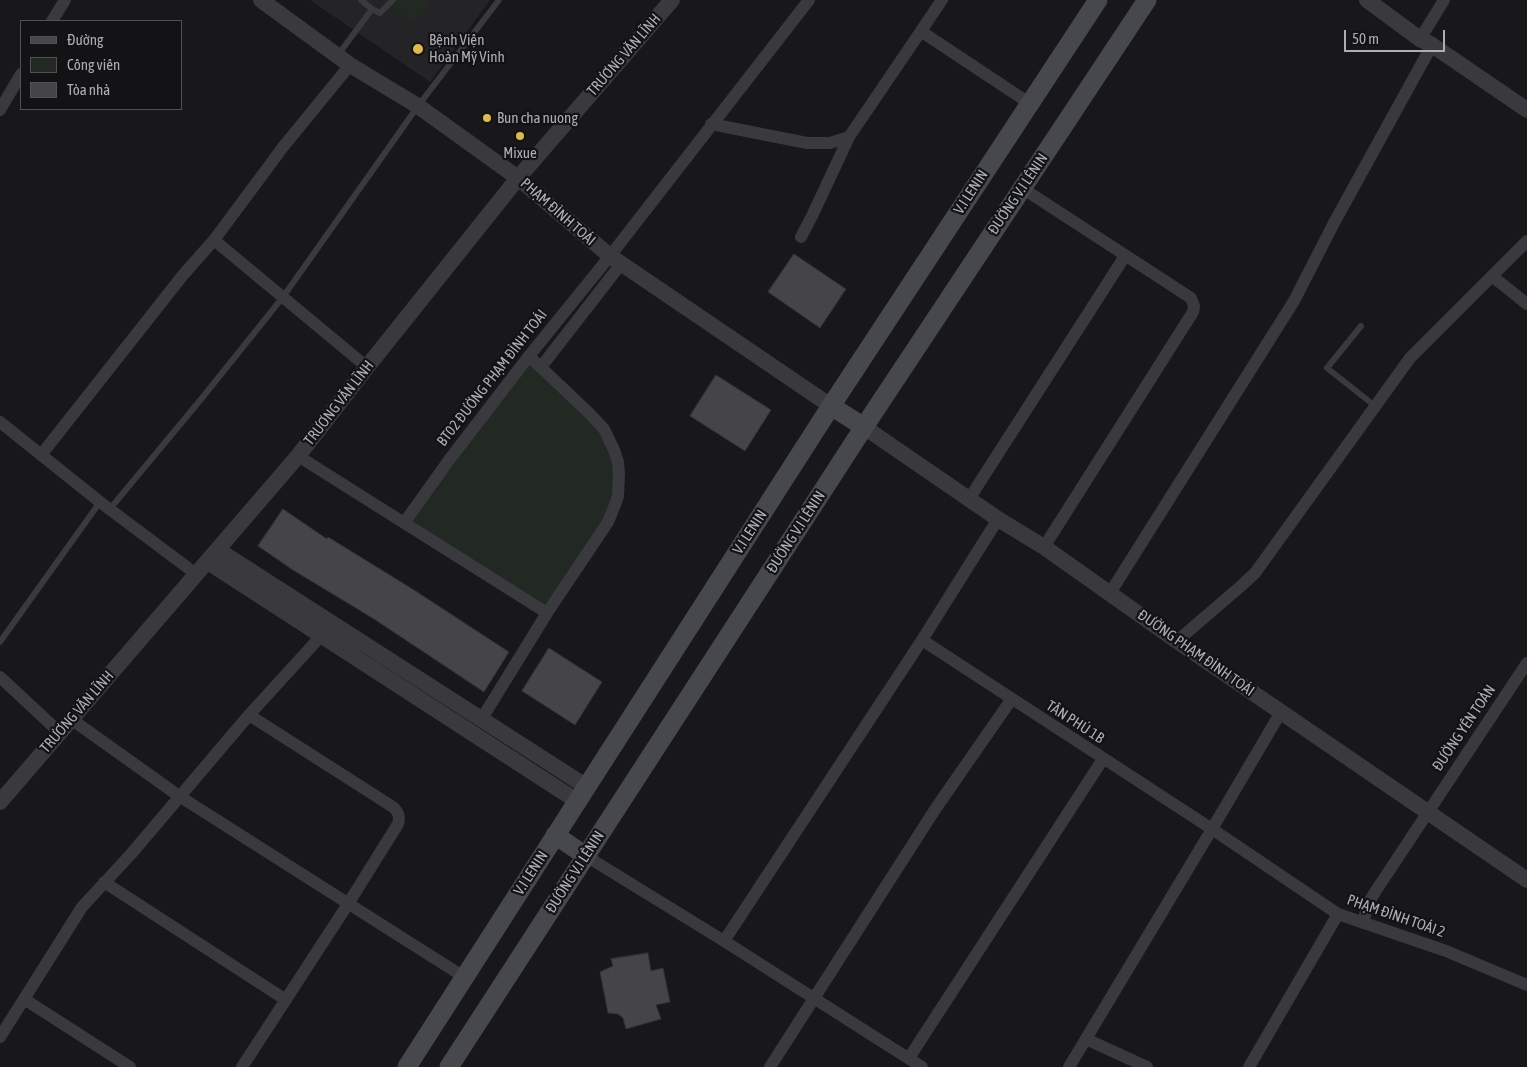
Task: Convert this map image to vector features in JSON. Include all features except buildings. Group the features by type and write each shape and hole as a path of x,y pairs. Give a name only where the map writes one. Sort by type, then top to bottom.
{"main road":[{"name":"V.I LENIN","path":"407,1067 831,406 1098,0"},
{"name":"ĐƯỜNG V.I LÊNIN","path":"449,1067 864,427 1147,0"},
{"path":"831,406 864,427"},
{"path":"555,836 586,856"}],"street":[{"path":"53,20 64,0"},
{"name":"PHẠM ĐÌNH TOÁI","path":"261,0 344,60 418,106 518,178 615,260 831,406"},
{"name":"TRƯƠNG VĂN LĨNH","path":"0,802 298,456 367,366 518,178 672,0"},
{"path":"615,260 711,124 808,0"},
{"path":"800,237 812,216 849,137 942,0"},
{"path":"1367,0 1527,110"},
{"path":"1110,593 1294,302 1426,42 1444,0"},
{"path":"922,32 1029,103"},
{"path":"41,455 183,276 214,240 344,60"},
{"path":"0,110 20,76"},
{"path":"711,124 812,144 830,143 849,137"},
{"path":"1022,188 1190,298 1194,303 1194,309 1044,547"},
{"path":"214,240 367,366"},
{"path":"1177,641 1254,573 1410,358 1527,241"},
{"path":"969,499 1125,256"},
{"name":"BT02 ĐƯỜNG PHẠM ĐÌNH TOÁI","path":"404,522 529,356 615,260"},
{"name":"BT02 ĐƯỜNG PHẠM ĐÌNH TOÁI","path":"541,367 615,260"},
{"path":"1492,276 1527,304"},
{"path":"481,720 547,613 608,522 618,496 619,474 614,450 604,429 529,356"},
{"path":"0,422 104,506 196,574"},
{"name":"ĐƯỜNG PHẠM ĐÌNH TOÁI","path":"864,427 998,519 1044,547 1177,641 1527,880"},
{"path":"298,456 547,613"},
{"path":"724,941 922,640 998,519"},
{"path":"213,556 321,636 582,794"},
{"path":"213,556 481,720 582,794"},
{"path":"0,1037 82,907 131,854 249,715 321,636"},
{"name":"TÂN PHÚ 1B","path":"922,640 1011,700 1212,829"},
{"name":"ĐƯỜNG YÊN TOÀN","path":"1363,923 1368,904 1375,892 1527,663"},
{"path":"0,677 60,732"},
{"path":"770,1067 936,808 1011,700"},
{"path":"1069,1067 1281,712"},
{"path":"242,1067 348,904 400,819 397,811 249,715"},
{"path":"71,719 179,796 464,977"},
{"path":"909,1058 1102,759"},
{"name":"PHẠM ĐÌNH TOÁI 2","path":"1212,829 1338,914 1446,951 1527,985"},
{"path":"586,856 922,1067"},
{"path":"104,882 286,1000"},
{"path":"1249,1067 1338,914"},
{"path":"24,999 130,1067"},
{"path":"1086,1039 1147,1067"}],"lane":[{"path":"361,0 380,13 393,0"},
{"path":"0,642 104,506 202,398 283,297 418,106 499,0"},
{"path":"344,60 372,9"},
{"path":"1361,326 1327,368 1375,406"}],"shaded area":[{"name":"Bệnh Viện Hoàn Mỹ Vinh","path":"310,0 490,0 430,82"}],"green space":[{"path":"393,0 432,0 415,24 389,5"},
{"path":"529,356 610,440 618,496 547,613 404,523"}],"place":[{"name":"Bệnh Viện Hoàn Mỹ Vinh","path":"418,49"},
{"name":"Bun cha nuong","path":"487,118"},
{"name":"Mixue","path":"520,136"}]}
